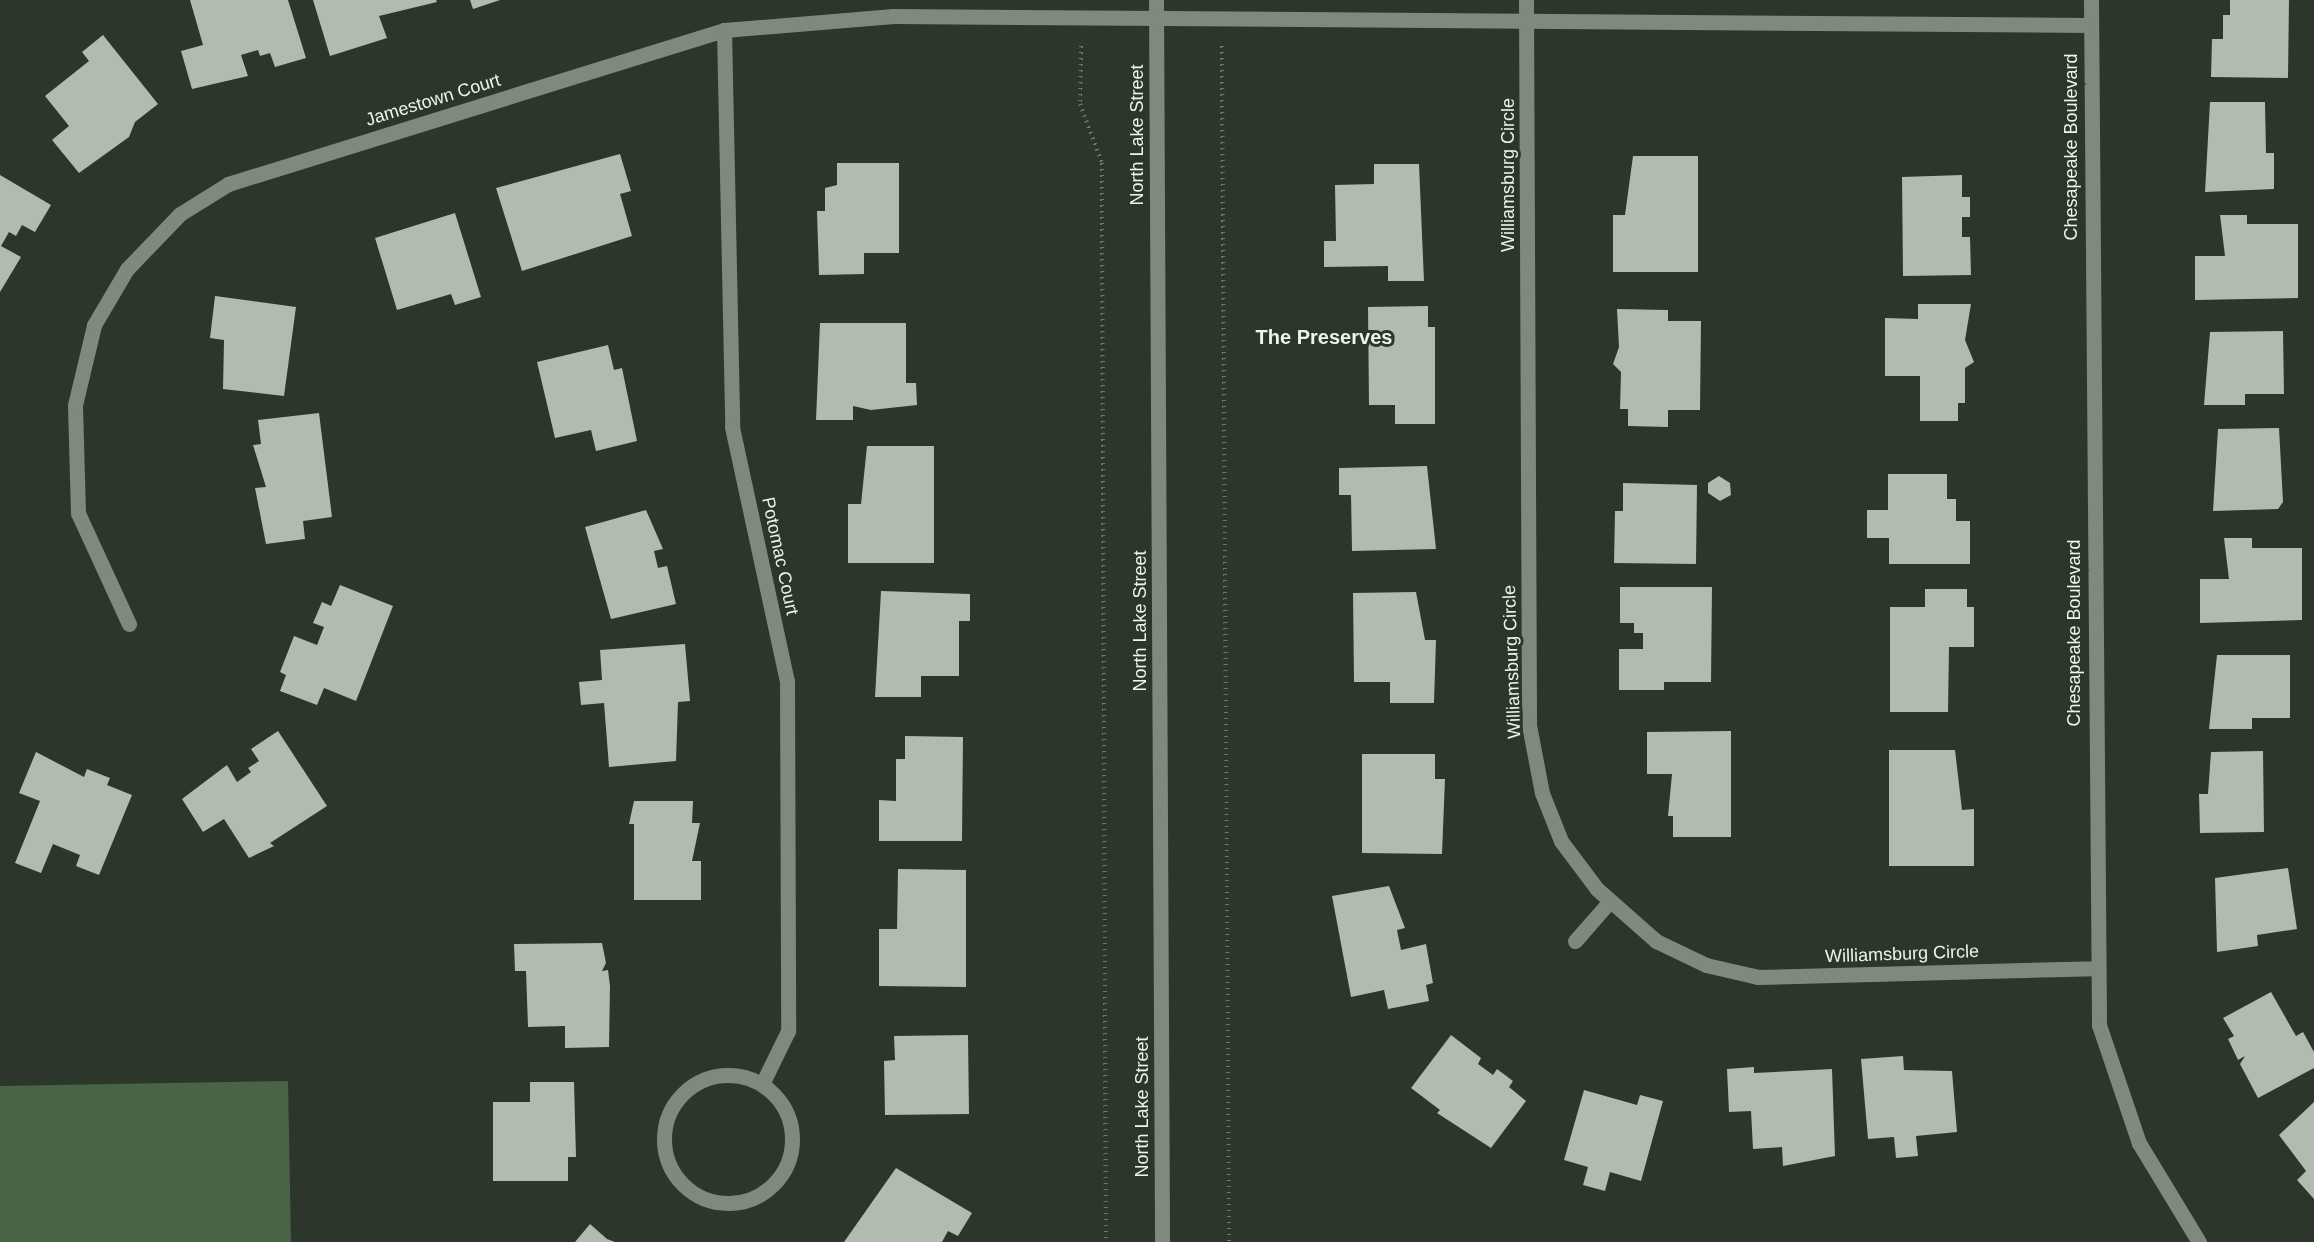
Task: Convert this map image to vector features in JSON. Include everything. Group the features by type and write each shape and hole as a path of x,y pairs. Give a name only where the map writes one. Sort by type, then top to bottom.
{"street":[{"name":"North Lake Street","path":"1156,0 1162,1242"},
{"name":"Williamsburg Circle","path":"1526,0 1529,725 1542,793 1561,841 1610,901 1656,940 1706,965 1758,977 2095,968"},
{"name":"Chesapeake Boulevard","path":"2091,0 2095,968 2099,1025 2115,1086 2139,1143 2199,1242"},
{"name":"Jamestown Court","path":"129,624 78,513 75,405 94,324 127,269 180,214 228,184 724,30 893,16 2090,25"},
{"name":"Potomac Court","path":"724,30 732,427 787,681 788,1031 762,1084"},
{"path":"1575,940 1610,901"},
{"path":"721,1075 762,1084 788,1115 793,1136 783,1173 764,1192 739,1203 720,1203 684,1187 665,1150 671,1109 684,1093 721,1075"}],"path":[{"path":"1081,18 1080,104 1102,163 1106,1242"},
{"path":"1222,20 1229,1242"}],"green space":[{"path":"288,1081 291,1242 0,1242 0,1086"}],"building":[{"path":"190,0 288,0 306,58 275,67 270,53 260,56 258,50 241,55 248,76 192,89 181,51 203,45"},
{"path":"313,0 436,0 437,2 379,16 387,38 330,56"},
{"path":"470,0 500,0 473,9"},
{"path":"2230,0 2289,0 2288,78 2211,77 2212,39 2223,39 2223,15 2230,15"},
{"path":"103,35 158,104 135,122 129,137 79,173 52,140 69,126 45,96 89,61 82,52"},
{"path":"2210,102 2265,102 2266,153 2274,153 2274,189 2205,192"},
{"path":"620,154 631,191 620,194 632,236 522,271 496,188"},
{"path":"1633,156 1698,156 1698,272 1613,272 1613,215 1625,215"},
{"path":"837,163 899,163 899,253 864,253 864,274 819,275 817,211 825,211 825,188 837,185"},
{"path":"1374,164 1419,164 1424,281 1388,281 1388,266 1324,267 1324,241 1336,241 1335,185 1374,184"},
{"path":"0,175 51,205 35,232 22,225 16,236 9,232 1,246 21,257 0,292"},
{"path":"1962,175 1962,197 1970,197 1970,217 1962,217 1962,237 1970,237 1971,275 1903,276 1902,177"},
{"path":"455,213 481,297 455,305 451,294 397,310 375,238"},
{"path":"2220,215 2247,215 2247,224 2298,224 2298,298 2195,300 2195,256 2225,256"},
{"path":"215,296 296,307 284,396 223,389 224,340 210,338"},
{"path":"1918,304 1971,304 1965,340 1974,362 1965,368 1965,403 1958,403 1958,421 1920,421 1920,376 1885,376 1885,318 1918,319"},
{"path":"1428,306 1428,327 1435,327 1435,424 1395,424 1395,405 1369,405 1368,307"},
{"path":"1617,309 1668,310 1668,321 1701,321 1700,410 1668,410 1668,427 1628,426 1628,409 1620,409 1621,372 1613,364 1619,347"},
{"path":"820,323 906,323 906,383 916,383 917,405 871,410 853,406 853,420 816,420"},
{"path":"2283,331 2284,394 2245,394 2245,405 2204,405 2210,332"},
{"path":"608,345 614,370 622,368 637,441 596,451 591,430 555,438 537,362"},
{"path":"319,413 332,517 303,521 305,539 266,544 255,488 266,487 253,445 261,444 258,420"},
{"path":"2279,428 2283,502 2278,509 2213,511 2218,429"},
{"path":"867,446 934,446 934,563 848,563 848,504 861,504"},
{"path":"1427,466 1436,549 1352,551 1351,495 1339,495 1339,468"},
{"path":"1888,474 1947,474 1947,499 1956,499 1956,521 1970,521 1970,564 1889,564 1889,538 1867,538 1867,510 1888,510"},
{"path":"1719,476 1730,483 1731,495 1720,501 1708,493 1708,483"},
{"path":"1623,483 1697,485 1696,564 1614,563 1615,511 1623,511"},
{"path":"646,510 663,549 654,551 658,568 667,566 676,604 611,619 585,527"},
{"path":"2224,538 2252,538 2252,548 2302,548 2302,620 2200,623 2200,579 2229,579"},
{"path":"340,585 393,606 356,701 324,688 317,705 280,691 286,675 280,672 294,636 317,645 324,627 313,623 322,602 331,606"},
{"path":"1620,587 1712,587 1711,682 1664,682 1664,690 1619,690 1619,649 1643,649 1643,633 1634,633 1634,623 1620,623"},
{"path":"1925,589 1967,589 1967,607 1974,607 1974,647 1949,647 1948,712 1890,712 1890,607 1925,607"},
{"path":"881,591 970,594 970,621 959,621 959,676 921,676 921,697 875,697"},
{"path":"1416,592 1425,640 1436,640 1434,703 1390,703 1390,682 1354,682 1353,593"},
{"path":"685,644 690,701 678,702 676,761 609,767 604,703 581,705 579,682 602,680 600,650"},
{"path":"2217,655 2290,655 2290,718 2252,718 2252,729 2209,729"},
{"path":"278,731 327,806 270,843 274,846 249,858 224,819 203,832 182,799 227,765 237,782 251,772 248,768 259,761 251,749"},
{"path":"1731,731 1731,837 1673,837 1673,816 1668,816 1672,774 1647,774 1647,732"},
{"path":"905,736 963,737 962,841 879,841 879,800 896,801 896,759 905,759"},
{"path":"1889,750 1955,750 1962,810 1974,809 1974,866 1889,866"},
{"path":"2263,751 2264,832 2200,833 2199,794 2208,794 2211,752"},
{"path":"36,752 84,777 87,769 110,778 107,785 132,795 99,875 76,866 80,855 53,844 41,873 15,863 40,801 19,793"},
{"path":"1362,754 1435,754 1435,779 1445,779 1442,854 1362,853"},
{"path":"634,801 693,801 692,823 700,823 692,861 701,861 701,900 634,900 634,824 629,824"},
{"path":"2288,868 2297,929 2257,935 2258,946 2217,952 2215,878"},
{"path":"898,869 966,870 966,987 879,986 879,929 897,929"},
{"path":"1389,886 1405,928 1397,930 1401,950 1426,944 1433,983 1426,985 1429,1001 1388,1009 1384,990 1351,997 1332,896"},
{"path":"602,943 606,963 602,971 608,970 610,986 609,1047 565,1048 565,1026 528,1027 526,971 515,971 514,944"},
{"path":"2271,992 2296,1036 2303,1032 2314,1052 2314,1068 2258,1098 2240,1064 2245,1056 2238,1060 2228,1039 2234,1036 2223,1018"},
{"path":"968,1035 969,1114 885,1115 884,1061 895,1060 894,1036"},
{"path":"1451,1035 1481,1058 1478,1064 1493,1075 1497,1069 1513,1081 1509,1087 1526,1101 1491,1148 1437,1113 1440,1110 1411,1088"},
{"path":"1903,1056 1904,1070 1952,1071 1957,1132 1916,1136 1918,1156 1896,1158 1894,1137 1868,1139 1861,1059"},
{"path":"1754,1067 1754,1073 1832,1069 1835,1156 1783,1166 1782,1147 1753,1149 1751,1111 1729,1112 1727,1069"},
{"path":"530,1082 574,1082 576,1157 568,1157 568,1181 493,1181 493,1102 530,1102"},
{"path":"1584,1090 1637,1105 1640,1095 1663,1101 1641,1181 1610,1172 1605,1191 1583,1185 1588,1167 1564,1160"},
{"path":"2314,1102 2314,1199 2297,1180 2306,1171 2279,1135"},
{"path":"896,1168 972,1213 958,1236 948,1231 942,1242 844,1242"},
{"path":"590,1224 607,1239 615,1242 575,1242"}],"district":[{"name":"The Preserves","path":"1324,337"}]}
